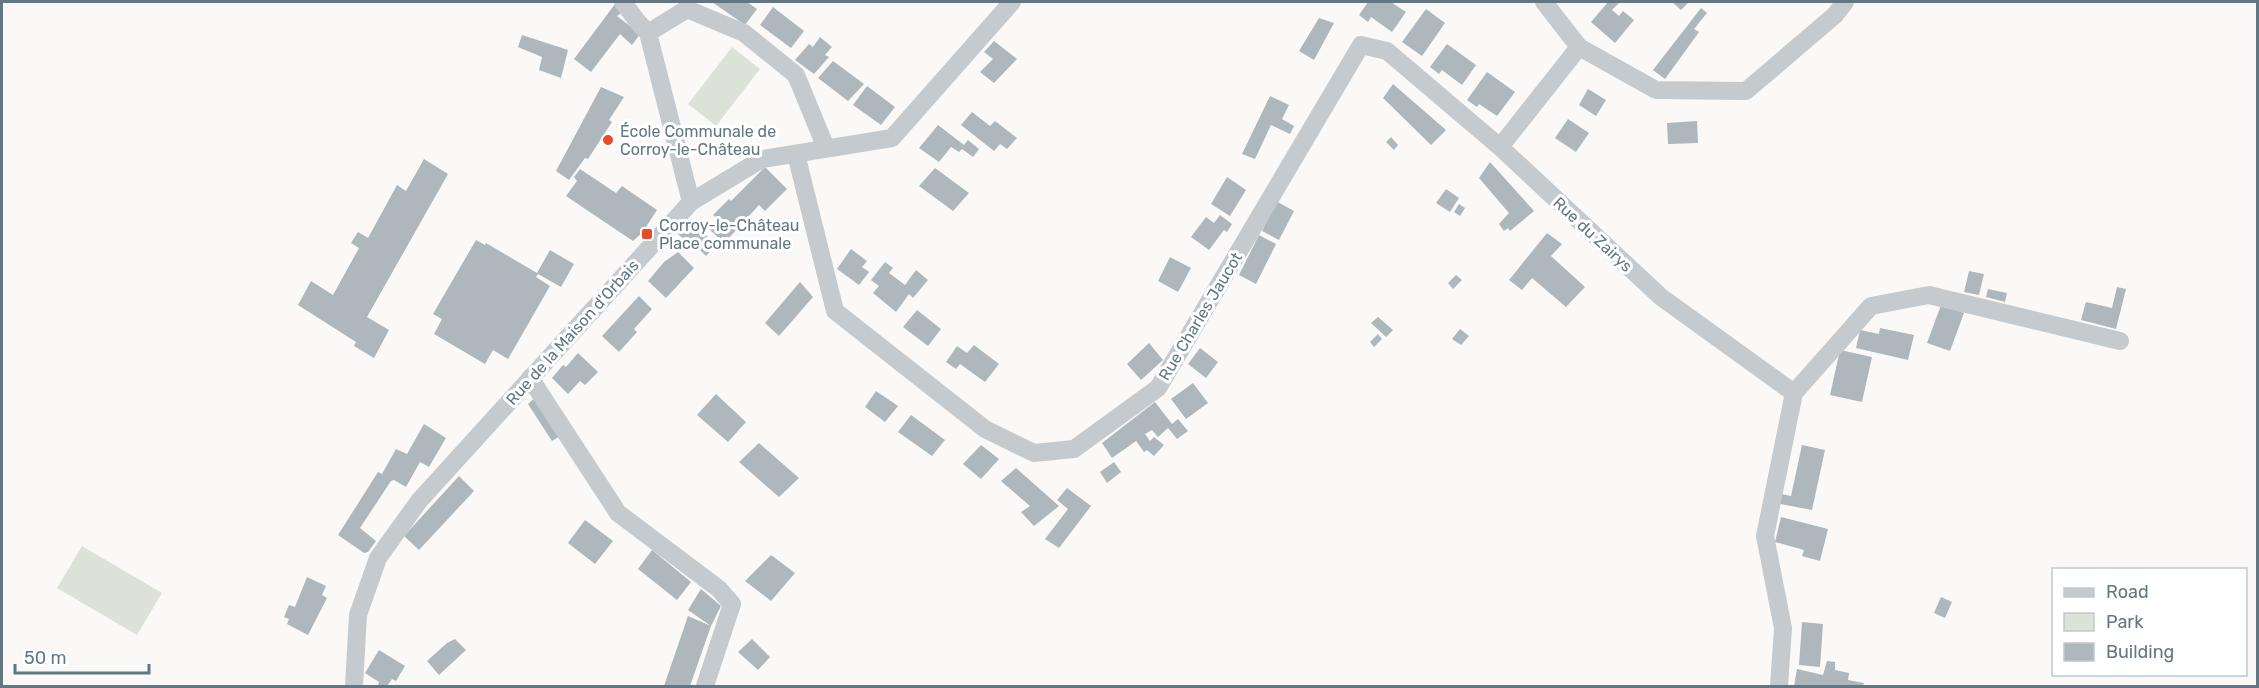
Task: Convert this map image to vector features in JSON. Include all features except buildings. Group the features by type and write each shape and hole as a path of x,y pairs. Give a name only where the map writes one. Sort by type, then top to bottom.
{"street":[{"path":"623,2 648,33 691,202"},
{"name":"Rue de la Maison d'Orbais","path":"354,687 358,615 378,558 419,501 691,202 762,159 892,138 1012,2"},
{"path":"1544,2 1579,47 1656,90 1746,91 1835,15 1845,2"},
{"path":"648,33 687,9 744,33 796,75 826,148"},
{"name":"Rue Charles Jaucot","path":"796,154 835,311 985,429 1034,453 1074,449 1158,388 1361,45 1387,51 1500,147"},
{"path":"1500,147 1579,47"},
{"name":"Rue du Zairys","path":"1500,147 1661,297 1794,393"},
{"path":"1779,687 1783,628 1765,536 1794,393 1871,306 1929,295 2120,340"},
{"path":"530,378 618,513 719,589 732,604 705,687"}],"green space":[{"path":"732,47 760,69 716,126 688,104"},
{"path":"82,546 162,593 137,635 57,588"}],"place":[{"name":"École Communale de Corroy-le-Château","path":"608,140"},
{"name":"Corroy-le-Château Place communale","path":"647,234"}]}
